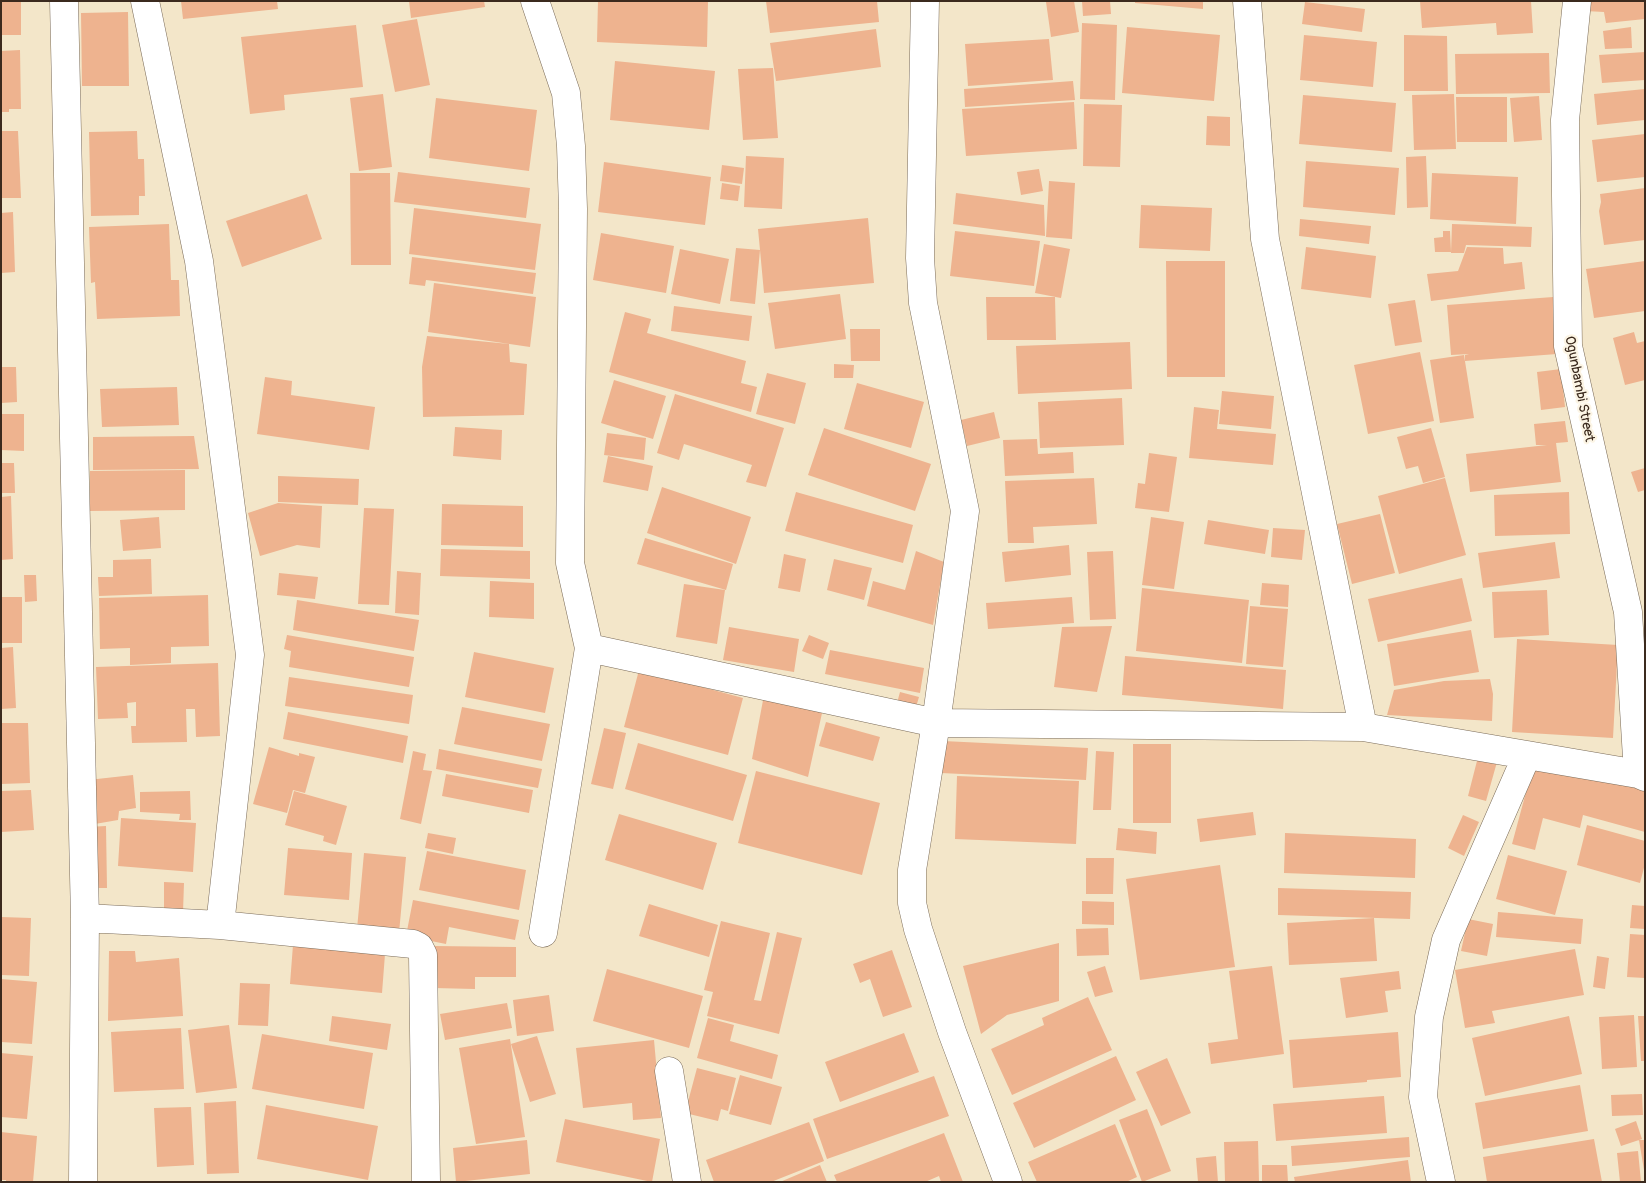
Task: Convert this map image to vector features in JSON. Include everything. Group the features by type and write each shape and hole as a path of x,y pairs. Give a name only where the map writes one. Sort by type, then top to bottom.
{"street":[{"path":"64,1 85,918 83,1182"},
{"path":"145,1 199,261 250,655 220,925"},
{"path":"535,1 566,93 571,146 573,219 570,563 589,648 543,933"},
{"path":"925,1 920,258 922,303 965,511 936,723 912,870 912,903 918,929 952,1032 1008,1182"},
{"path":"1247,1 1265,240 1363,727"},
{"name":"Ogunbambi Street","path":"1577,1 1565,120 1568,346 1628,612 1641,775"},
{"path":"589,648 936,723 1363,727 1641,775"},
{"path":"1441,1182 1424,1097 1429,1017 1446,940 1527,755"},
{"path":"85,918 220,925 412,944 419,947 423,955 426,1182"},
{"path":"669,1071 687,1182"}],"building":[{"path":"1,1 21,1 21,35 1,35"},
{"path":"181,1 277,1 278,9 183,19"},
{"path":"409,1 484,1 485,7 411,18"},
{"path":"598,1 708,1 707,47 597,42"},
{"path":"766,1 877,1 879,22 770,33"},
{"path":"1074,1 1079,32 1051,37 1046,2"},
{"path":"1082,1 1110,1 1111,14 1083,16"},
{"path":"1135,1 1203,1 1203,9 1135,3"},
{"path":"1420,1 1531,1 1533,33 1497,35 1496,23 1422,28"},
{"path":"1586,1 1645,1 1645,19 1606,23 1604,12 1585,11"},
{"path":"1305,2 1365,9 1362,32 1302,24"},
{"path":"128,12 129,86 82,86 81,13"},
{"path":"417,19 430,85 395,92 382,25"},
{"path":"1082,23 1117,25 1115,100 1080,99"},
{"path":"356,25 363,87 284,95 285,110 250,114 241,37"},
{"path":"1127,27 1220,35 1214,101 1122,93"},
{"path":"1631,27 1632,48 1605,49 1603,31"},
{"path":"876,29 881,67 776,81 770,43"},
{"path":"1304,35 1377,42 1373,87 1300,80"},
{"path":"1404,35 1447,36 1448,91 1404,91"},
{"path":"1049,39 1053,80 968,86 965,44"},
{"path":"20,50 21,109 9,109 9,112 1,112 1,51"},
{"path":"1645,52 1645,80 1602,83 1599,55"},
{"path":"1549,53 1550,93 1456,94 1455,54"},
{"path":"615,61 715,71 709,130 610,120"},
{"path":"773,68 778,138 743,140 738,69"},
{"path":"1073,81 1075,100 965,107 964,89"},
{"path":"1645,89 1645,120 1597,125 1594,94"},
{"path":"383,94 392,167 359,171 350,98"},
{"path":"1454,94 1456,149 1414,150 1412,95"},
{"path":"1303,95 1396,103 1392,152 1299,144"},
{"path":"1539,96 1542,140 1514,142 1510,98"},
{"path":"1456,97 1507,97 1507,142 1457,142"},
{"path":"436,98 537,110 529,171 429,158"},
{"path":"1074,102 1077,149 966,156 962,109"},
{"path":"1084,104 1122,105 1120,167 1083,166"},
{"path":"1207,116 1230,117 1230,146 1206,145"},
{"path":"1,131 18,131 21,198 1,198"},
{"path":"137,131 138,159 144,159 145,196 139,196 139,215 91,216 89,132"},
{"path":"1645,134 1645,177 1597,182 1592,140"},
{"path":"746,156 784,158 782,209 744,207"},
{"path":"1426,156 1428,207 1407,208 1406,157"},
{"path":"1306,161 1399,168 1395,215 1303,207"},
{"path":"604,162 711,177 705,225 598,212"},
{"path":"722,165 744,168 742,184 720,181"},
{"path":"1039,169 1043,191 1021,195 1017,172"},
{"path":"398,172 530,188 526,218 394,202"},
{"path":"350,173 390,173 391,265 351,265"},
{"path":"1432,173 1518,177 1516,224 1430,219"},
{"path":"1049,181 1075,183 1072,239 1046,237"},
{"path":"722,183 740,186 738,201 720,199"},
{"path":"1645,188 1645,240 1604,245 1599,211 1600,194"},
{"path":"956,193 1044,205 1045,236 953,224"},
{"path":"307,194 322,239 242,267 226,221"},
{"path":"1141,205 1212,208 1210,251 1139,248"},
{"path":"414,208 541,224 535,270 409,254"},
{"path":"13,212 15,272 1,273 1,213"},
{"path":"868,218 874,283 764,293 758,229"},
{"path":"1300,219 1371,226 1369,244 1299,236"},
{"path":"169,224 171,280 179,280 180,316 97,319 95,282 91,283 89,227"},
{"path":"1452,224 1532,227 1531,247 1466,245 1464,253 1451,253"},
{"path":"955,231 1040,241 1034,286 950,276"},
{"path":"1443,231 1450,231 1451,252 1435,252 1434,238 1443,237"},
{"path":"601,233 674,246 666,293 593,280"},
{"path":"1044,244 1070,249 1061,298 1035,293"},
{"path":"1306,247 1376,256 1371,298 1301,289"},
{"path":"1467,247 1503,248 1504,264 1522,262 1525,289 1431,301 1427,274 1458,271"},
{"path":"736,248 760,250 755,304 730,301"},
{"path":"680,249 729,259 720,304 671,294"},
{"path":"412,257 536,273 533,294 426,280 425,286 409,284"},
{"path":"1166,261 1225,261 1225,377 1167,377"},
{"path":"1645,261 1645,311 1594,318 1586,269"},
{"path":"434,283 536,297 530,347 428,332"},
{"path":"840,294 846,339 775,349 768,303"},
{"path":"986,297 1055,297 1056,340 987,340"},
{"path":"1553,297 1557,354 1465,361 1465,355 1469,354 1451,355 1447,305"},
{"path":"1415,300 1422,342 1395,346 1388,304"},
{"path":"674,306 752,316 749,341 671,331"},
{"path":"625,312 651,319 647,333 746,361 741,383 757,387 751,412 609,372"},
{"path":"850,329 880,329 880,361 851,361"},
{"path":"1634,332 1637,343 1645,341 1645,380 1625,385 1613,338"},
{"path":"427,336 509,344 510,362 527,364 524,415 423,417 422,367"},
{"path":"1130,342 1132,389 1018,394 1016,346"},
{"path":"1420,352 1434,421 1368,434 1354,365"},
{"path":"1464,355 1474,418 1440,423 1430,360"},
{"path":"834,364 854,365 853,378 834,378"},
{"path":"1,367 16,367 17,402 1,403"},
{"path":"1561,369 1565,407 1541,410 1537,372"},
{"path":"767,373 806,383 795,424 756,414"},
{"path":"265,377 292,381 291,395 375,407 369,450 257,434"},
{"path":"614,380 666,396 653,439 601,423"},
{"path":"857,383 924,402 911,448 844,429"},
{"path":"177,387 179,425 102,427 100,389"},
{"path":"1222,391 1274,396 1271,429 1219,424"},
{"path":"675,394 784,428 766,487 746,482 752,465 684,444 679,460 657,453"},
{"path":"1122,398 1124,445 1040,448 1038,402"},
{"path":"1194,407 1219,410 1217,429 1276,434 1273,465 1189,458"},
{"path":"994,412 1000,438 967,446 961,420"},
{"path":"1,414 24,414 24,451 1,450"},
{"path":"1565,421 1568,442 1556,443 1561,482 1470,492 1466,454 1547,445 1536,445 1534,424"},
{"path":"455,427 502,430 501,460 453,456"},
{"path":"824,428 931,464 915,511 808,475"},
{"path":"1431,428 1445,477 1423,483 1418,466 1406,469 1397,437"},
{"path":"607,433 646,438 644,460 604,455"},
{"path":"194,436 199,469 93,470 93,437"},
{"path":"1037,439 1038,454 1073,452 1074,473 1005,476 1003,440"},
{"path":"1149,453 1177,457 1169,512 1135,508 1138,483 1145,484"},
{"path":"608,456 653,466 648,491 603,482"},
{"path":"1,463 14,463 15,493 1,493"},
{"path":"1645,468 1645,490 1638,492 1631,472"},
{"path":"185,470 185,510 90,511 90,471"},
{"path":"278,476 359,479 358,505 278,502"},
{"path":"1094,478 1097,524 1033,527 1034,543 1008,543 1005,481"},
{"path":"1445,478 1466,555 1399,574 1378,496"},
{"path":"662,487 751,517 736,564 647,533"},
{"path":"796,492 913,525 903,563 785,531"},
{"path":"1569,492 1570,534 1495,536 1494,495"},
{"path":"11,496 13,559 1,560 1,497"},
{"path":"278,503 322,506 320,548 297,545 260,556 248,513"},
{"path":"442,504 523,506 523,547 441,545"},
{"path":"364,508 394,509 389,605 358,604"},
{"path":"1380,514 1395,573 1352,584 1337,524"},
{"path":"159,517 161,548 123,551 120,520"},
{"path":"1151,517 1184,522 1174,589 1142,585"},
{"path":"1208,520 1269,530 1265,554 1204,544"},
{"path":"1273,528 1305,530 1302,560 1271,557"},
{"path":"645,538 733,564 726,590 637,564"},
{"path":"1555,542 1560,578 1483,588 1478,553"},
{"path":"1069,545 1071,575 1005,582 1002,552"},
{"path":"441,549 530,551 530,579 440,576"},
{"path":"916,551 944,562 933,625 867,606 873,581 905,590"},
{"path":"1113,551 1116,619 1090,620 1087,552"},
{"path":"784,554 806,559 800,592 778,588"},
{"path":"151,559 152,594 99,596 98,577 113,577 113,560"},
{"path":"834,559 872,568 864,600 827,590"},
{"path":"397,571 421,573 419,615 395,613"},
{"path":"279,573 318,577 315,599 277,595"},
{"path":"24,575 36,575 37,601 25,602"},
{"path":"1462,578 1472,621 1378,642 1368,599"},
{"path":"490,581 534,583 534,619 489,617"},
{"path":"1262,583 1289,585 1288,607 1260,605"},
{"path":"684,584 725,590 717,644 676,637"},
{"path":"1142,588 1249,600 1242,663 1136,651"},
{"path":"1547,590 1549,635 1494,638 1492,592"},
{"path":"208,595 209,646 171,647 171,663 130,665 130,648 100,649 99,598"},
{"path":"1,597 22,597 22,643 1,643"},
{"path":"1072,597 1074,623 988,629 986,603"},
{"path":"297,600 419,620 414,651 293,630"},
{"path":"1250,606 1288,609 1283,667 1246,664"},
{"path":"1112,626 1097,692 1054,687 1062,627"},
{"path":"729,627 799,639 794,672 723,660"},
{"path":"1471,630 1479,672 1394,686 1387,644"},
{"path":"287,635 414,657 409,687 289,667 291,651 284,649"},
{"path":"809,635 829,643 823,659 802,651"},
{"path":"1517,639 1618,645 1613,738 1512,732"},
{"path":"13,647 16,708 1,709 1,648"},
{"path":"830,650 924,668 920,693 825,674"},
{"path":"474,652 554,668 545,713 465,697"},
{"path":"1125,656 1286,670 1283,709 1122,695"},
{"path":"218,663 220,736 196,737 195,709 186,709 187,742 132,743 131,726 136,726 136,702 127,703 128,718 98,719 96,667"},
{"path":"639,670 743,698 728,755 624,727"},
{"path":"289,677 413,695 409,724 285,706"},
{"path":"1490,679 1493,694 1492,721 1387,715 1394,690 1444,681"},
{"path":"900,692 919,697 916,707 897,703"},
{"path":"764,695 822,713 808,777 752,759"},
{"path":"462,707 550,724 542,761 454,744"},
{"path":"288,712 408,736 403,763 283,739"},
{"path":"826,722 880,737 873,761 819,746"},
{"path":"1,723 28,723 30,783 1,784"},
{"path":"604,728 626,733 613,789 591,784"},
{"path":"943,741 1088,748 1086,780 941,773"},
{"path":"638,743 747,775 733,821 625,789"},
{"path":"1133,744 1171,744 1171,823 1133,823"},
{"path":"269,747 299,756 299,753 315,757 305,793 293,790 287,813 253,804"},
{"path":"439,749 542,769 538,788 436,769"},
{"path":"413,751 426,754 423,770 432,771 421,824 400,819"},
{"path":"1096,751 1114,752 1111,810 1093,810"},
{"path":"1478,757 1497,762 1486,801 1468,796"},
{"path":"1535,759 1645,789 1645,832 1583,815 1580,828 1543,818 1535,850 1512,844"},
{"path":"756,771 880,803 862,875 738,843"},
{"path":"446,774 533,790 529,813 442,796"},
{"path":"133,775 136,808 119,811 118,820 89,825 88,780"},
{"path":"957,776 1079,781 1076,844 955,839"},
{"path":"31,790 34,830 1,832 1,791"},
{"path":"190,791 191,820 179,820 180,814 140,812 140,792"},
{"path":"294,791 347,806 336,845 323,841 324,836 285,825"},
{"path":"1253,812 1256,835 1200,842 1197,819"},
{"path":"619,814 717,843 703,890 605,860"},
{"path":"1463,815 1479,822 1464,856 1448,848"},
{"path":"121,818 196,823 193,872 118,866"},
{"path":"1587,825 1645,841 1645,864 1640,883 1577,865"},
{"path":"106,826 107,888 88,888 87,827"},
{"path":"1118,828 1157,832 1156,854 1116,850"},
{"path":"428,833 456,838 453,854 425,848"},
{"path":"1285,833 1416,839 1415,878 1284,873"},
{"path":"288,848 352,853 349,900 284,895"},
{"path":"427,851 526,870 519,910 419,890"},
{"path":"364,853 406,857 399,933 357,929"},
{"path":"1508,855 1567,871 1555,915 1496,899"},
{"path":"1086,858 1114,858 1113,894 1086,894"},
{"path":"1220,865 1235,967 1140,980 1126,879"},
{"path":"164,882 184,883 183,912 164,912"},
{"path":"1278,888 1411,892 1410,919 1278,915"},
{"path":"413,900 519,920 515,940 449,927 446,944 406,936"},
{"path":"1082,901 1114,902 1114,925 1082,924"},
{"path":"649,904 718,925 709,957 639,936"},
{"path":"1632,905 1645,906 1645,929 1630,928"},
{"path":"1498,912 1583,919 1581,944 1496,937"},
{"path":"1,917 31,918 29,976 1,975"},
{"path":"1374,918 1377,961 1289,965 1287,923"},
{"path":"1468,919 1493,924 1487,956 1461,951"},
{"path":"721,921 770,933 754,1000 761,1001 777,932 802,938 779,1034 707,1016 713,992 704,990"},
{"path":"1108,928 1109,955 1077,956 1076,929"},
{"path":"1630,934 1645,935 1645,978 1627,977"},
{"path":"1059,943 1059,1001 1007,1015 981,1034 963,966"},
{"path":"293,945 385,954 382,993 290,984"},
{"path":"434,946 516,947 516,977 475,977 475,989 434,988"},
{"path":"1575,949 1584,995 1492,1011 1495,1023 1465,1028 1455,970"},
{"path":"892,950 912,1007 883,1017 870,979 860,983 853,964"},
{"path":"109,951 135,951 136,962 179,958 183,1016 108,1021"},
{"path":"1597,956 1609,958 1605,989 1593,987"},
{"path":"1105,966 1113,992 1095,997 1087,972"},
{"path":"1272,966 1284,1054 1211,1064 1208,1043 1238,1039 1229,971"},
{"path":"607,969 703,996 689,1048 593,1021"},
{"path":"1399,971 1401,989 1385,991 1388,1012 1346,1018 1340,978"},
{"path":"1,979 37,982 32,1044 1,1042"},
{"path":"240,983 270,984 268,1026 238,1025"},
{"path":"549,995 554,1031 517,1036 513,1000"},
{"path":"1088,997 1112,1050 1012,1095 991,1049 1044,1025 1042,1018"},
{"path":"507,1003 512,1028 445,1040 440,1014"},
{"path":"1634,1015 1637,1067 1602,1069 1599,1017"},
{"path":"332,1016 391,1024 387,1050 329,1041"},
{"path":"1569,1016 1582,1074 1485,1096 1472,1038"},
{"path":"1638,1016 1645,1016 1645,1061 1641,1061"},
{"path":"708,1018 734,1025 730,1041 778,1055 772,1079 697,1058"},
{"path":"229,1025 237,1088 196,1093 188,1030"},
{"path":"181,1028 184,1089 114,1092 111,1032"},
{"path":"1398,1032 1401,1077 1367,1080 1367,1082 1293,1088 1289,1040"},
{"path":"904,1033 919,1072 840,1102 825,1062"},
{"path":"262,1034 373,1053 364,1109 252,1089"},
{"path":"537,1036 556,1094 530,1102 511,1044"},
{"path":"510,1039 525,1137 476,1144 459,1048"},
{"path":"654,1040 661,1118 633,1120 632,1103 583,1108 576,1048"},
{"path":"1,1053 33,1056 27,1119 1,1117"},
{"path":"1116,1056 1136,1100 1034,1148 1013,1103"},
{"path":"1167,1058 1191,1113 1161,1126 1136,1072"},
{"path":"697,1068 736,1078 728,1111 721,1109 718,1121 685,1113"},
{"path":"740,1075 782,1087 771,1125 729,1114"},
{"path":"934,1076 949,1116 827,1159 813,1119"},
{"path":"1580,1085 1588,1131 1483,1149 1475,1103"},
{"path":"1642,1094 1643,1115 1612,1116 1611,1095"},
{"path":"1384,1096 1387,1133 1276,1141 1273,1104"},
{"path":"236,1101 239,1173 207,1174 204,1103"},
{"path":"266,1105 378,1126 368,1180 257,1159"},
{"path":"191,1107 194,1165 157,1167 154,1108"},
{"path":"1147,1109 1171,1171 1142,1182 1119,1120"},
{"path":"565,1119 660,1139 652,1182 556,1162"},
{"path":"1636,1121 1642,1139 1621,1146 1615,1129"},
{"path":"809,1122 824,1161 771,1182 714,1182 706,1160"},
{"path":"1115,1124 1137,1177 1126,1182 1037,1182 1028,1162"},
{"path":"1,1132 37,1136 33,1182 6,1182 6,1180 1,1180"},
{"path":"944,1133 963,1182 941,1182 939,1176 925,1182 837,1182 834,1175"},
{"path":"1409,1137 1410,1157 1292,1166 1291,1146"},
{"path":"1594,1139 1602,1182 1487,1182 1483,1157"},
{"path":"527,1140 530,1174 456,1182 453,1148"},
{"path":"1639,1140 1645,1140 1645,1170 1644,1170"},
{"path":"1258,1141 1259,1182 1225,1182 1224,1142"},
{"path":"1638,1151 1641,1182 1620,1182 1617,1153"},
{"path":"1216,1156 1218,1182 1198,1182 1196,1158"},
{"path":"1408,1160 1411,1182 1295,1182 1294,1177"},
{"path":"820,1165 827,1182 780,1182"},
{"path":"1262,1165 1287,1165 1288,1182 1262,1182"}]}
